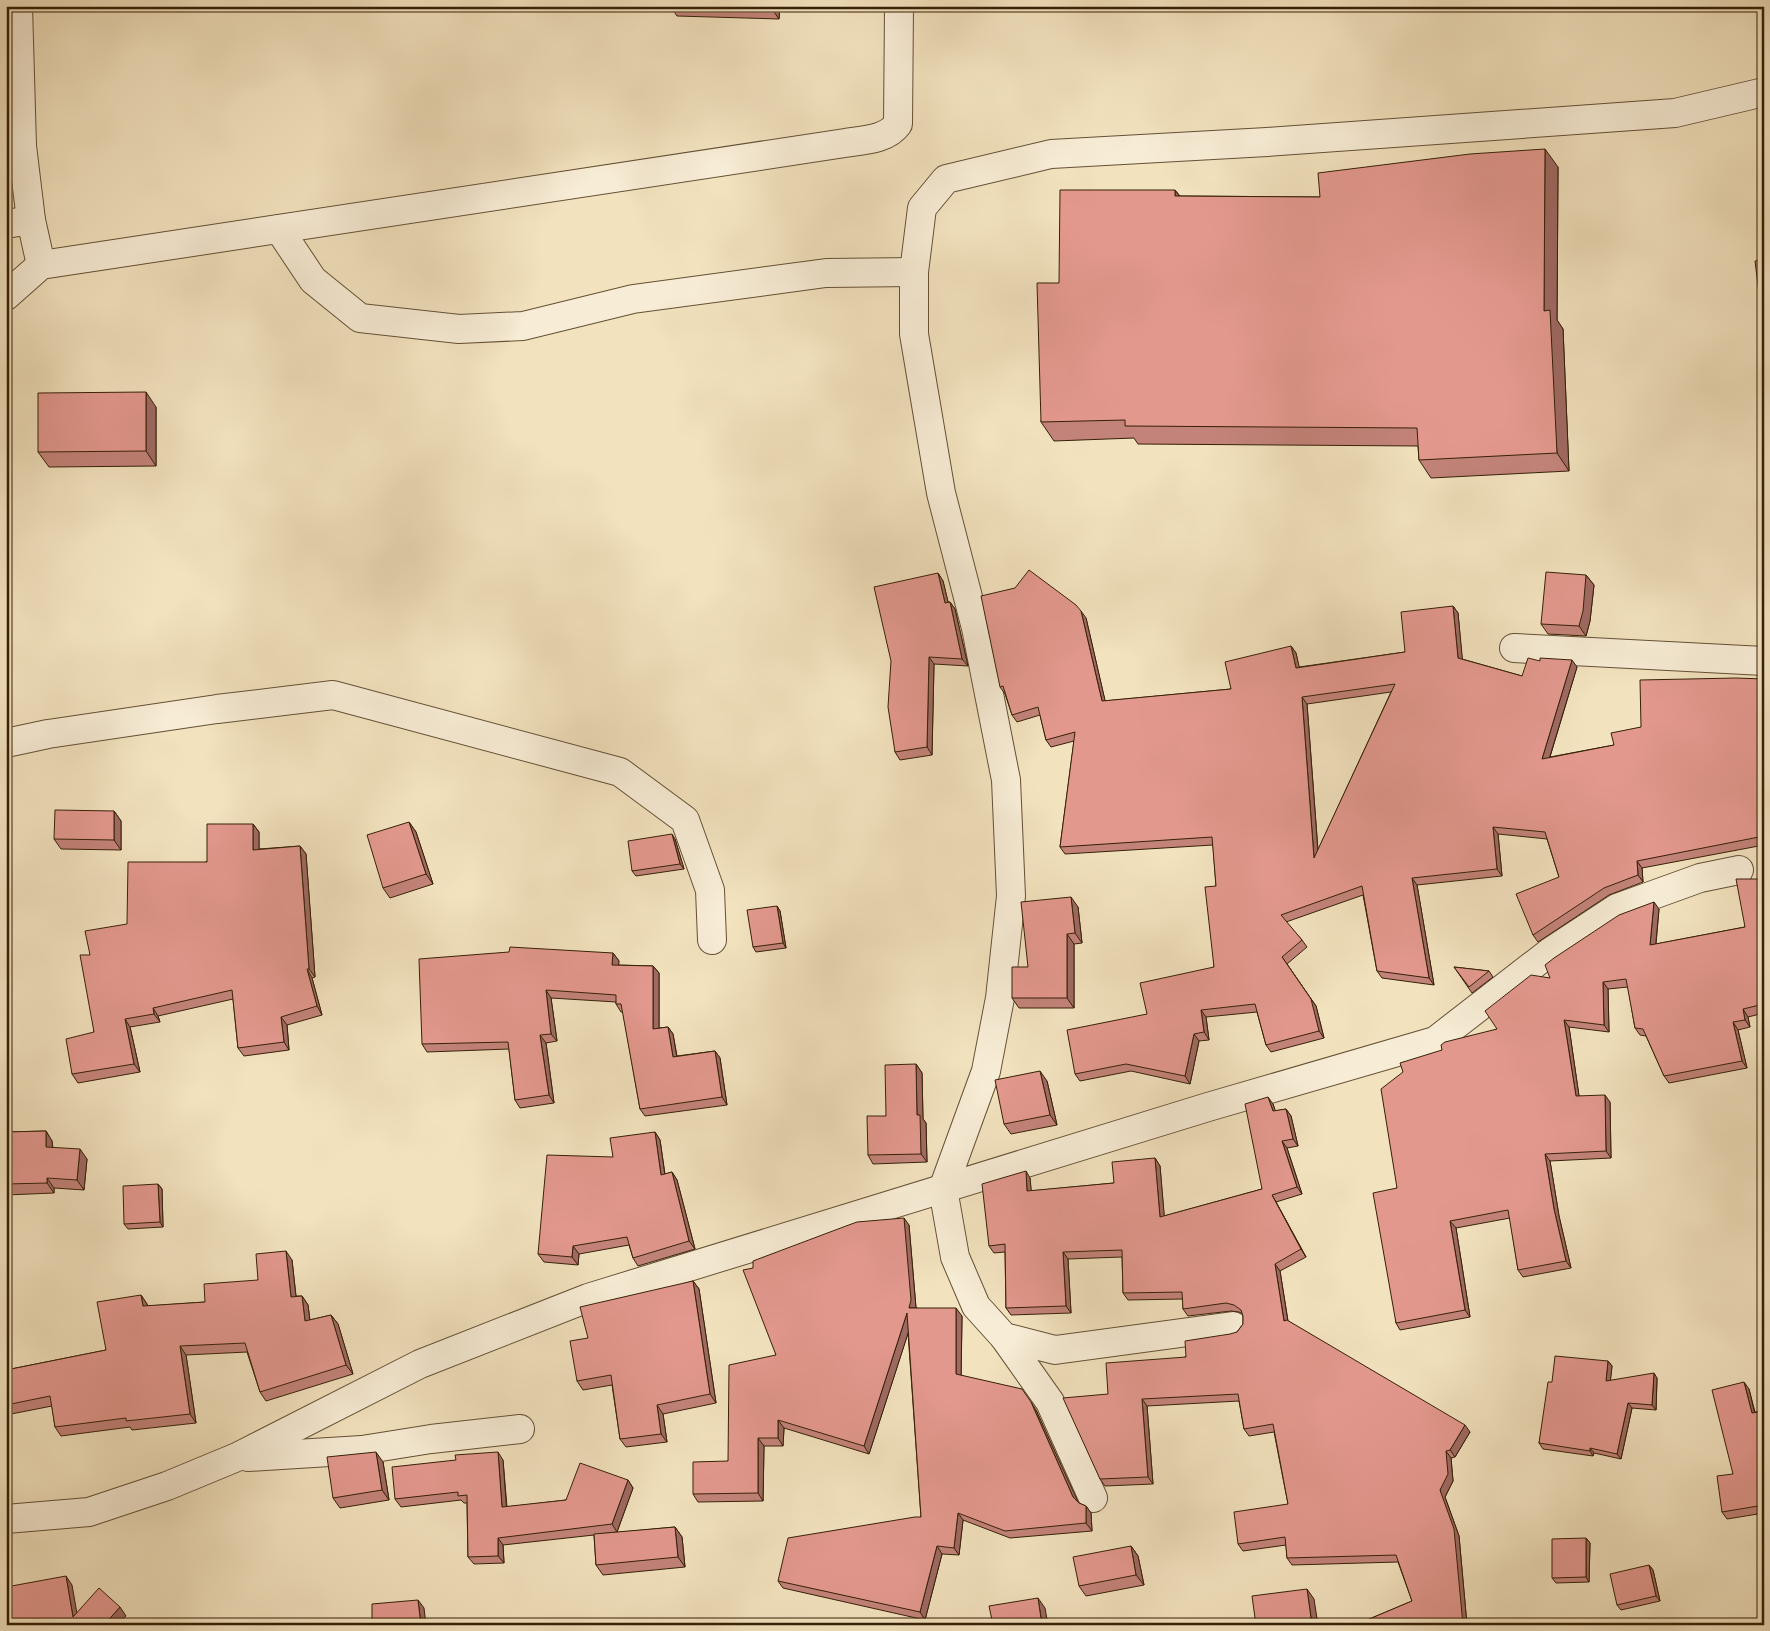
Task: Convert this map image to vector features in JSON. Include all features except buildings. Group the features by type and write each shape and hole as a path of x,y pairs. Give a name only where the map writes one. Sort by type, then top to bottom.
{"street":[{"path":"18,6 22,146 19,222 42,265"},
{"path":"6,296 42,265 884,136 898,124 899,6"},
{"path":"1093,1498 1050,1402 1004,1337 976,1306 955,1257 943,1189 986,1070 1000,998 1011,896 1006,780 976,628 941,493 914,334 914,272 922,208 946,179 1051,154 1267,142 1675,113 1764,92"},
{"path":"279,228 313,280 360,318 459,329 523,326 633,299 817,274 914,272"},
{"path":"1514,648 1764,661"},
{"path":"6,743 48,734 217,709 332,695 620,772 685,820 710,890 712,940"},
{"path":"6,1520 89,1512 167,1486 237,1458 420,1364 588,1298 1208,1107 1435,1042 1550,952 1617,908 1700,878 1739,870"},
{"path":"1004,1337 1055,1350 1233,1326"},
{"path":"237,1458 362,1450 431,1439 520,1429"}]}
